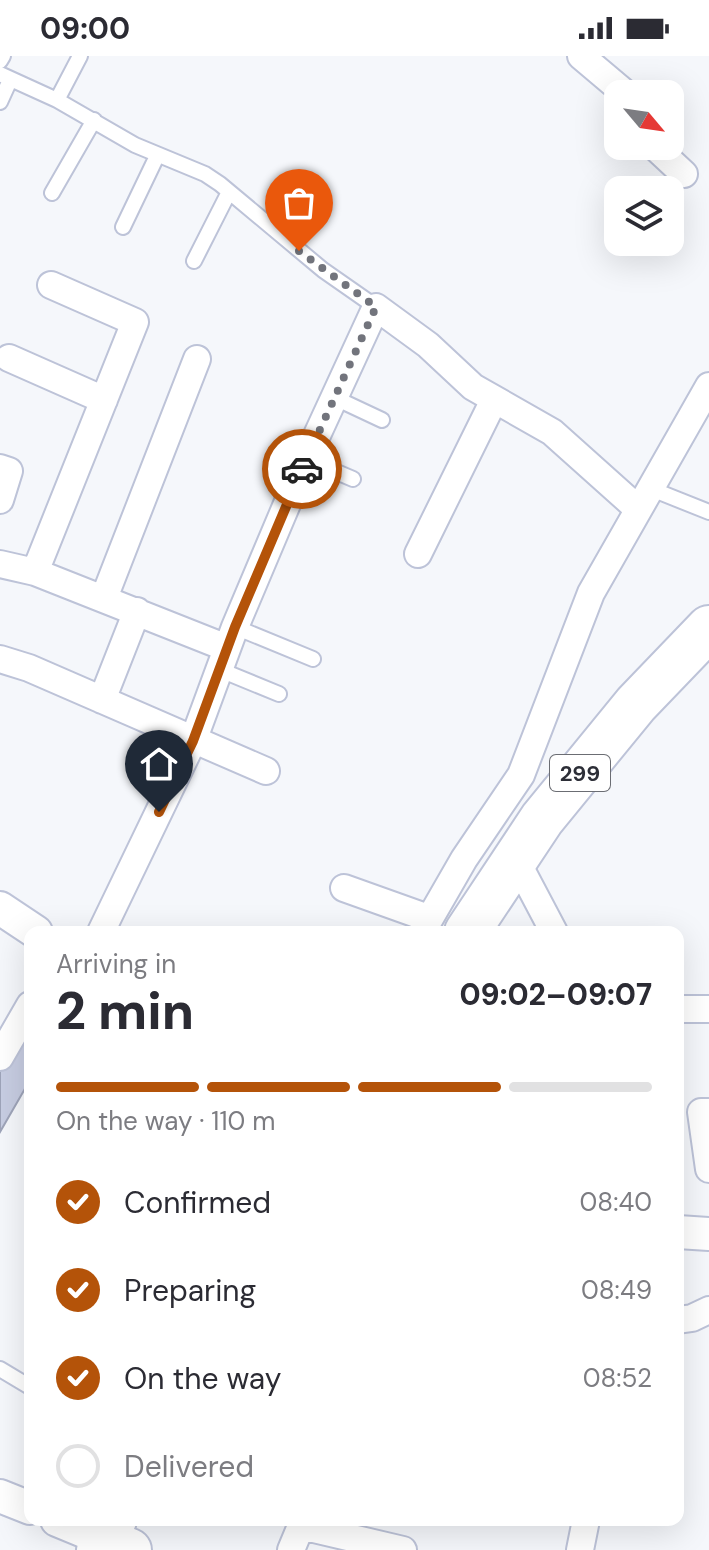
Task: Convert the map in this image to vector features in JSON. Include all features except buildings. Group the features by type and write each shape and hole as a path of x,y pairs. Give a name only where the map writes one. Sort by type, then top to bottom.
{"highway":[{"name":"299","path":"440,926 515,858 542,819 636,704 709,628"}],"street":[{"path":"581,56 609,80"},
{"path":"669,160 684,174"},
{"path":"35,572 135,322 51,285"},
{"path":"104,926 193,741 227,648 306,459 376,307 428,345 473,387 532,418 644,499"},
{"path":"9,358 104,400"},
{"path":"104,598 197,359"},
{"path":"440,926 521,775 591,593 709,386"},
{"path":"418,554 494,400"},
{"path":"0,468 9,471 0,500"},
{"path":"0,564 35,572 227,648"},
{"path":"102,700 137,611"},
{"path":"0,659 29,668 266,771"},
{"path":"515,858 551,926"},
{"path":"344,888 437,926"},
{"path":"0,908 27,926"},
{"path":"684,1009 709,1009"},
{"path":"0,1057 24,1015"},
{"path":"709,1112 701,1112 709,1169"},
{"path":"684,1232 709,1234"},
{"path":"684,1319 709,1310"},
{"path":"0,1496 24,1506"},
{"path":"71,1526 107,1542"},
{"path":"291,1550 301,1526 403,1550"},
{"path":"580,1550 585,1526"}],"lane":[{"path":"0,61 3,56"},
{"path":"57,100 80,56"},
{"path":"0,102 5,77 57,100 157,156 205,174 323,270 376,307"},
{"path":"52,193 94,120"},
{"path":"123,227 157,156"},
{"path":"194,261 229,192"},
{"path":"333,397 382,420"},
{"path":"306,459 353,479"},
{"path":"644,499 709,512"},
{"path":"227,648 313,659"},
{"path":"227,648 279,694"},
{"path":"0,1369 24,1383"}],"way so far":[{"path":"299,251 376,307 302,469"}],"route":[{"path":"159,812 193,741 218,669 302,469"}]}
